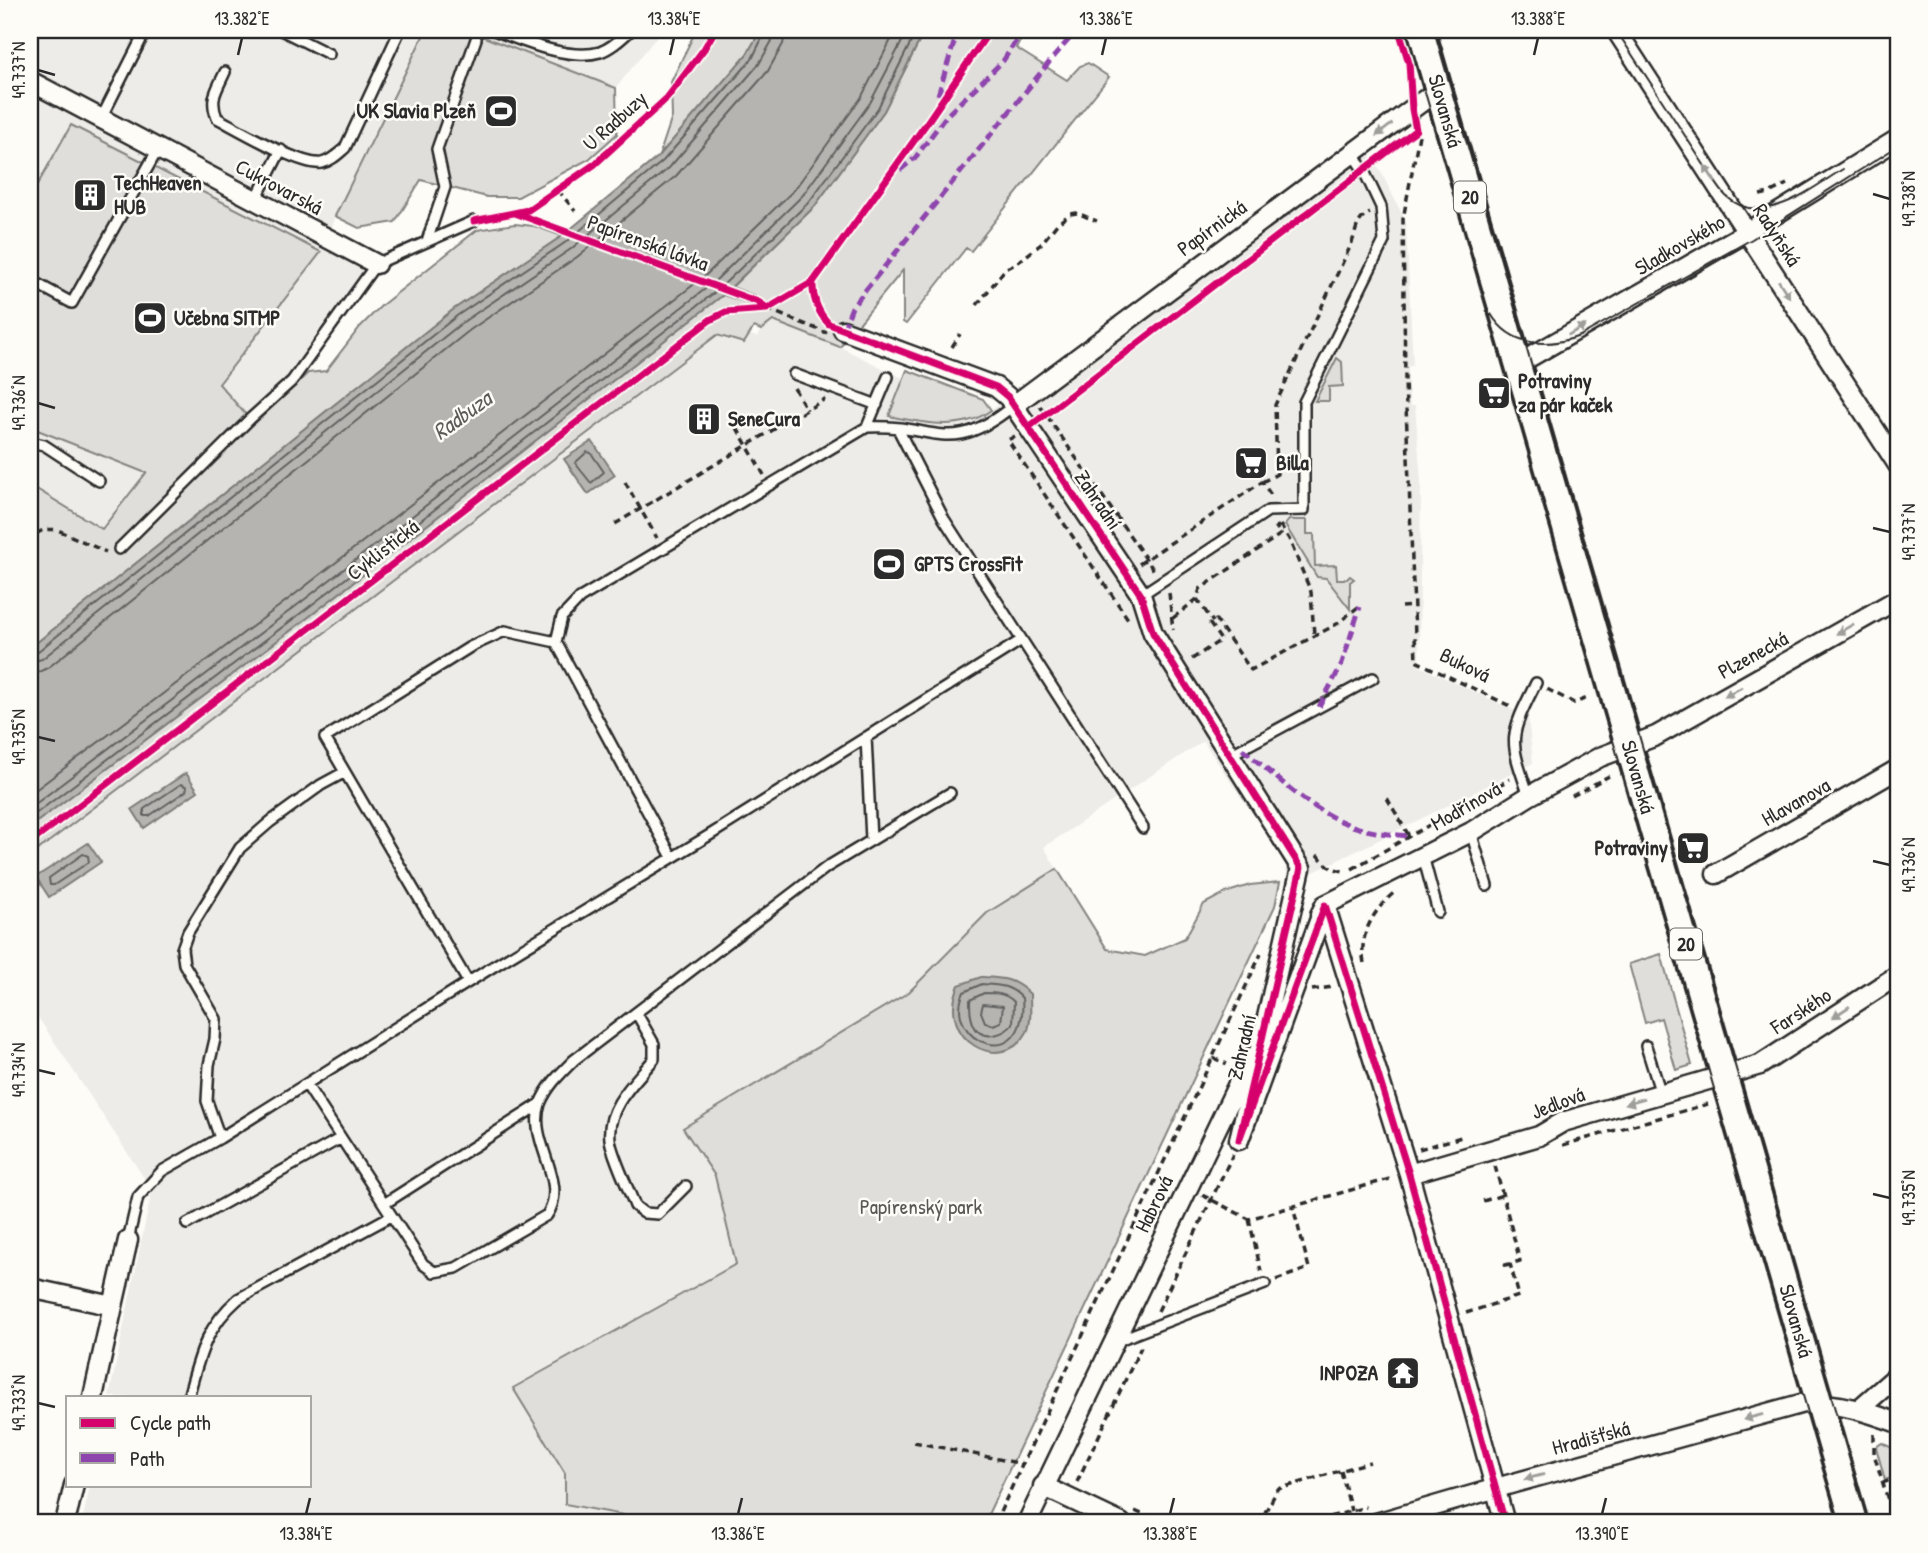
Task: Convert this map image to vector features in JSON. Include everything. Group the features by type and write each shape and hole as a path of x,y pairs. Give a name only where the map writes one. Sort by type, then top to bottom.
{"main road":[{"name":"Slovanská","path":"1421,30 1854,1523"}],"street":[{"name":"Radyňská","path":"1616,30 1898,466"},
{"name":"Papírnická","path":"1014,405 1439,89"},
{"name":"Cukrovarská","path":"33,90 101,119 376,264"},
{"name":"Sladkovského","path":"1518,364 1747,232 1898,139"},
{"name":"Zahradní","path":"838,333 996,387 1003,392 1141,595 1153,633 1301,868 1239,1140"},
{"name":"Plzenecká","path":"1629,746 1656,736 1898,599"},
{"name":"Modřínová","path":"1325,905 1425,864 1529,796 1600,757 1629,746"},
{"name":"Hlavanova","path":"1716,874 1898,769"},
{"name":"Zahradní","path":"1239,1140 1325,905"},
{"path":"1325,905 1415,1172 1505,1523"},
{"name":"Habrová","path":"1027,1523 1325,905"},
{"name":"Farského","path":"1724,1075 1760,1065 1898,975"},
{"name":"Jedlová","path":"1415,1172 1539,1136 1563,1122 1724,1075"},
{"path":"93,1396 128,1240"},
{"path":"30,1288 113,1306"},
{"path":"1859,1409 1898,1375"},
{"name":"Hradišťská","path":"1376,1523 1804,1403 1833,1403 1898,1423"},
{"path":"65,1523 74,1486"},
{"path":"1043,1486 1121,1523"}],"lane":[{"path":"101,119 146,30"},
{"path":"281,30 329,54"},
{"path":"225,72 213,98 212,106 217,118 303,161 320,164 331,160 345,148 400,30"},
{"path":"494,30 525,42 576,53 598,52 614,45 631,30"},
{"path":"427,241 445,187 437,149 476,40"},
{"path":"30,280 72,303 158,149"},
{"path":"255,201 281,150"},
{"path":"1141,595 1268,511 1304,510 1304,402 1384,241 1381,207 1352,153"},
{"path":"119,549 292,381 376,264 474,221"},
{"path":"867,427 888,377"},
{"path":"792,379 839,390 877,405"},
{"path":"672,857 556,642 562,617 580,598 867,427 952,436 970,433 993,422 1014,405"},
{"path":"898,429 944,519 1020,641 1143,828"},
{"path":"30,442 44,445 99,481"},
{"path":"468,982 324,738 470,647 505,631 556,642"},
{"path":"128,1240 138,1197 162,1171 220,1138 1020,641"},
{"path":"1230,755 1373,678"},
{"path":"1529,796 1513,748 1521,711 1536,683"},
{"path":"866,737 871,840"},
{"path":"220,1138 207,1101 216,1019 184,964 182,949 188,932 240,848 270,822 321,785 345,772"},
{"path":"306,1084 423,1264 434,1272 456,1268 547,1215 554,1205 556,1193 537,1128 540,1104 554,1080 574,1060 827,867 950,793"},
{"path":"1471,832 1487,886"},
{"path":"1425,864 1438,912"},
{"path":"637,1014 654,1044 654,1059 621,1100 612,1116 610,1139 635,1206 644,1213 658,1214 687,1186"},
{"path":"1646,1046 1661,1094"},
{"path":"384,1204 540,1104"},
{"path":"187,1224 341,1138"},
{"path":"189,1394 200,1351 222,1314 238,1300 391,1216"},
{"path":"1112,1342 1265,1284"}],"path":[{"path":"1406,138 1416,130 1412,109"},
{"path":"1401,607 1414,606 1405,382 1403,219 1419,135"},
{"path":"548,197 567,184"},
{"path":"558,190 575,211"},
{"path":"1262,482 1277,474 1275,405 1351,245 1360,218 1381,207"},
{"path":"977,305 1006,268 1016,264 1041,244 1057,224 1070,214 1077,213 1097,221"},
{"path":"767,309 779,302"},
{"path":"757,306 838,333"},
{"path":"953,347 960,334"},
{"path":"792,379 807,410"},
{"path":"615,524 839,390"},
{"path":"1029,427 1056,406"},
{"path":"737,428 769,484"},
{"path":"1280,525 1289,539 1311,592 1314,636"},
{"path":"30,544 33,536 41,529 49,529 58,530 106,552 119,549"},
{"path":"1182,611 1195,601 1213,622 1216,620 1251,670 1337,624 1358,607"},
{"path":"1192,659 1221,640 1210,624 1213,622"},
{"path":"1536,683 1574,703 1590,697"},
{"path":"1560,802 1609,776"},
{"path":"1387,798 1409,836"},
{"path":"1310,845 1317,856 1331,867 1347,872"},
{"path":"1367,972 1362,946 1378,908 1425,864"},
{"path":"995,1523 1263,951"},
{"path":"1311,990 1337,987"},
{"path":"1554,1147 1708,1104"},
{"path":"1067,1523 1058,1521 1239,1140"},
{"path":"1187,1188 1249,1219 1415,1172 1417,1150"},
{"path":"1483,1167 1503,1161"},
{"path":"1495,1164 1520,1261 1502,1266"},
{"path":"1483,1201 1503,1195"},
{"path":"1249,1219 1265,1284 1309,1268 1293,1207"},
{"path":"1469,1312 1519,1296 1510,1264"},
{"path":"1874,1434 1874,1454 1895,1523"},
{"path":"914,1442 1023,1464"},
{"path":"1259,1523 1278,1489 1370,1462"},
{"path":"1340,1471 1352,1511"},
{"path":"1882,1483 1898,1478"}],"shaded area":[{"path":"30,30 426,30 335,216 327,238 376,264 292,381 250,419 219,384 321,252 71,125 30,198"},
{"path":"466,30 662,30 616,88"},
{"path":"1359,139 1380,170 1406,222 1413,365 1408,367 1408,387 1410,406 1415,406 1421,481 1419,666 1528,717 1533,763 1284,887 1287,874 1284,860 1203,741 1044,847 1057,869 987,913 909,992 683,1128 715,1176 736,1263 513,1388 565,1473 577,1507 623,1515 647,1523 82,1523 90,1486 312,1486 312,1396 109,1396 152,1190 30,1005 30,856 717,335 744,343 750,335 757,337 761,330 773,321 840,347 982,417"},
{"path":"30,427 146,472 102,529 30,485"}],"green space":[{"name":"UK Slavia Plzeň","path":"426,30 466,30 616,88 617,134 589,159 518,197 487,197 421,180 395,222 359,228 335,216"},
{"path":"696,30 761,30 747,54 659,156 672,117 671,82"},
{"path":"925,30 1027,30 1016,48 1067,80 1080,66 1088,63 1109,77 971,251 966,248 906,324 903,322 903,270 840,347 773,321 761,330 754,327 744,343 717,335 30,856 30,827 310,616 723,295 756,306 759,297 732,287 814,207 884,111"},
{"name":"Učebna SITMP","path":"71,125 321,252 219,384 254,424 308,373 326,371 360,327 382,305 477,230 515,224 534,226 562,236 454,309 30,648 30,485 102,529 146,473 30,427 30,198"},
{"path":"1337,358 1342,362 1343,386 1329,387 1329,401 1315,401"},
{"path":"907,370 983,399 991,410 968,421 942,424 889,416"},
{"path":"1289,520 1307,520 1307,534 1314,534 1315,566 1336,565 1337,579 1347,579 1350,576 1354,579 1350,582 1350,609 1326,578 1317,577 1285,525"},
{"name":"Papírenský park","path":"1057,869 1107,949 1145,956 1185,938 1204,904 1225,893 1250,885 1280,882 1275,906 984,1523 647,1523 623,1515 565,1504 565,1473 513,1388 736,1264 715,1176 683,1128 909,992 987,913"},
{"path":"1661,954 1692,1065 1676,1070 1661,1018 1645,1023 1629,964"},
{"path":"1882,1443 1898,1451 1898,1476 1885,1480 1876,1447"}],"water":[{"name":"Radbuza","path":"761,30 925,30 884,111 814,207 723,295 310,616 30,827 30,648 454,309 562,236 659,156 747,54"},
{"path":"592,441 615,475 588,494 564,459"},
{"path":"186,773 198,791 144,828 132,809"},
{"path":"88,843 101,862 49,897 36,877"},
{"path":"981,977 1007,980 1030,994 1029,1028 1016,1045 1003,1051 989,1051 975,1046 964,1036 956,1022 954,1005 959,985"}],"pier":[{"path":"567,228 735,288 727,296 558,235"}],"tram line":[{"path":"1407,30 1840,1523"},
{"path":"1434,30 1868,1523"},
{"path":"1616,30 1720,188 1726,196 1740,205 1755,209 1786,202 1843,169"},
{"path":"1491,314 1509,333 1531,342 1555,342 1580,336 1752,239 1898,146"}],"marked path":[{"path":"938,95 958,30"},
{"path":"900,170 915,158 946,116 1003,61 1023,30"},
{"path":"843,330 852,307 1077,30"},
{"path":"1319,707 1341,666 1360,607"},
{"path":"1242,749 1304,799 1331,816 1368,831 1409,836"}],"cycle path":[{"name":"U Radbuzy","path":"474,221 528,210 595,164 667,98 715,30"},
{"name":"Cyklistická","path":"30,843 710,320 726,312 767,309 813,282 990,30"},
{"path":"1029,427 1416,130 1409,63 1399,30"},
{"name":"Papírenská lávka","path":"515,213 758,302 767,308"},
{"path":"813,282 816,304 829,324 996,387 1008,397 1141,595 1153,633 1301,868 1239,1140 1325,905 1409,1174 1505,1523"}],"place":[{"name":"UK Slavia Plzeň","path":"501,111"},
{"name":"TechHeaven HUB","path":"90,195"},
{"name":"Učebna SITMP","path":"150,318"},
{"name":"Potraviny za pár kaček","path":"1494,393"},
{"name":"SeneCura","path":"704,419"},
{"name":"Billa","path":"1251,463"},
{"name":"GPTS CrossFit","path":"889,564"},
{"name":"Potraviny","path":"1693,848"},
{"name":"INPOZA","path":"1403,1373"}]}
